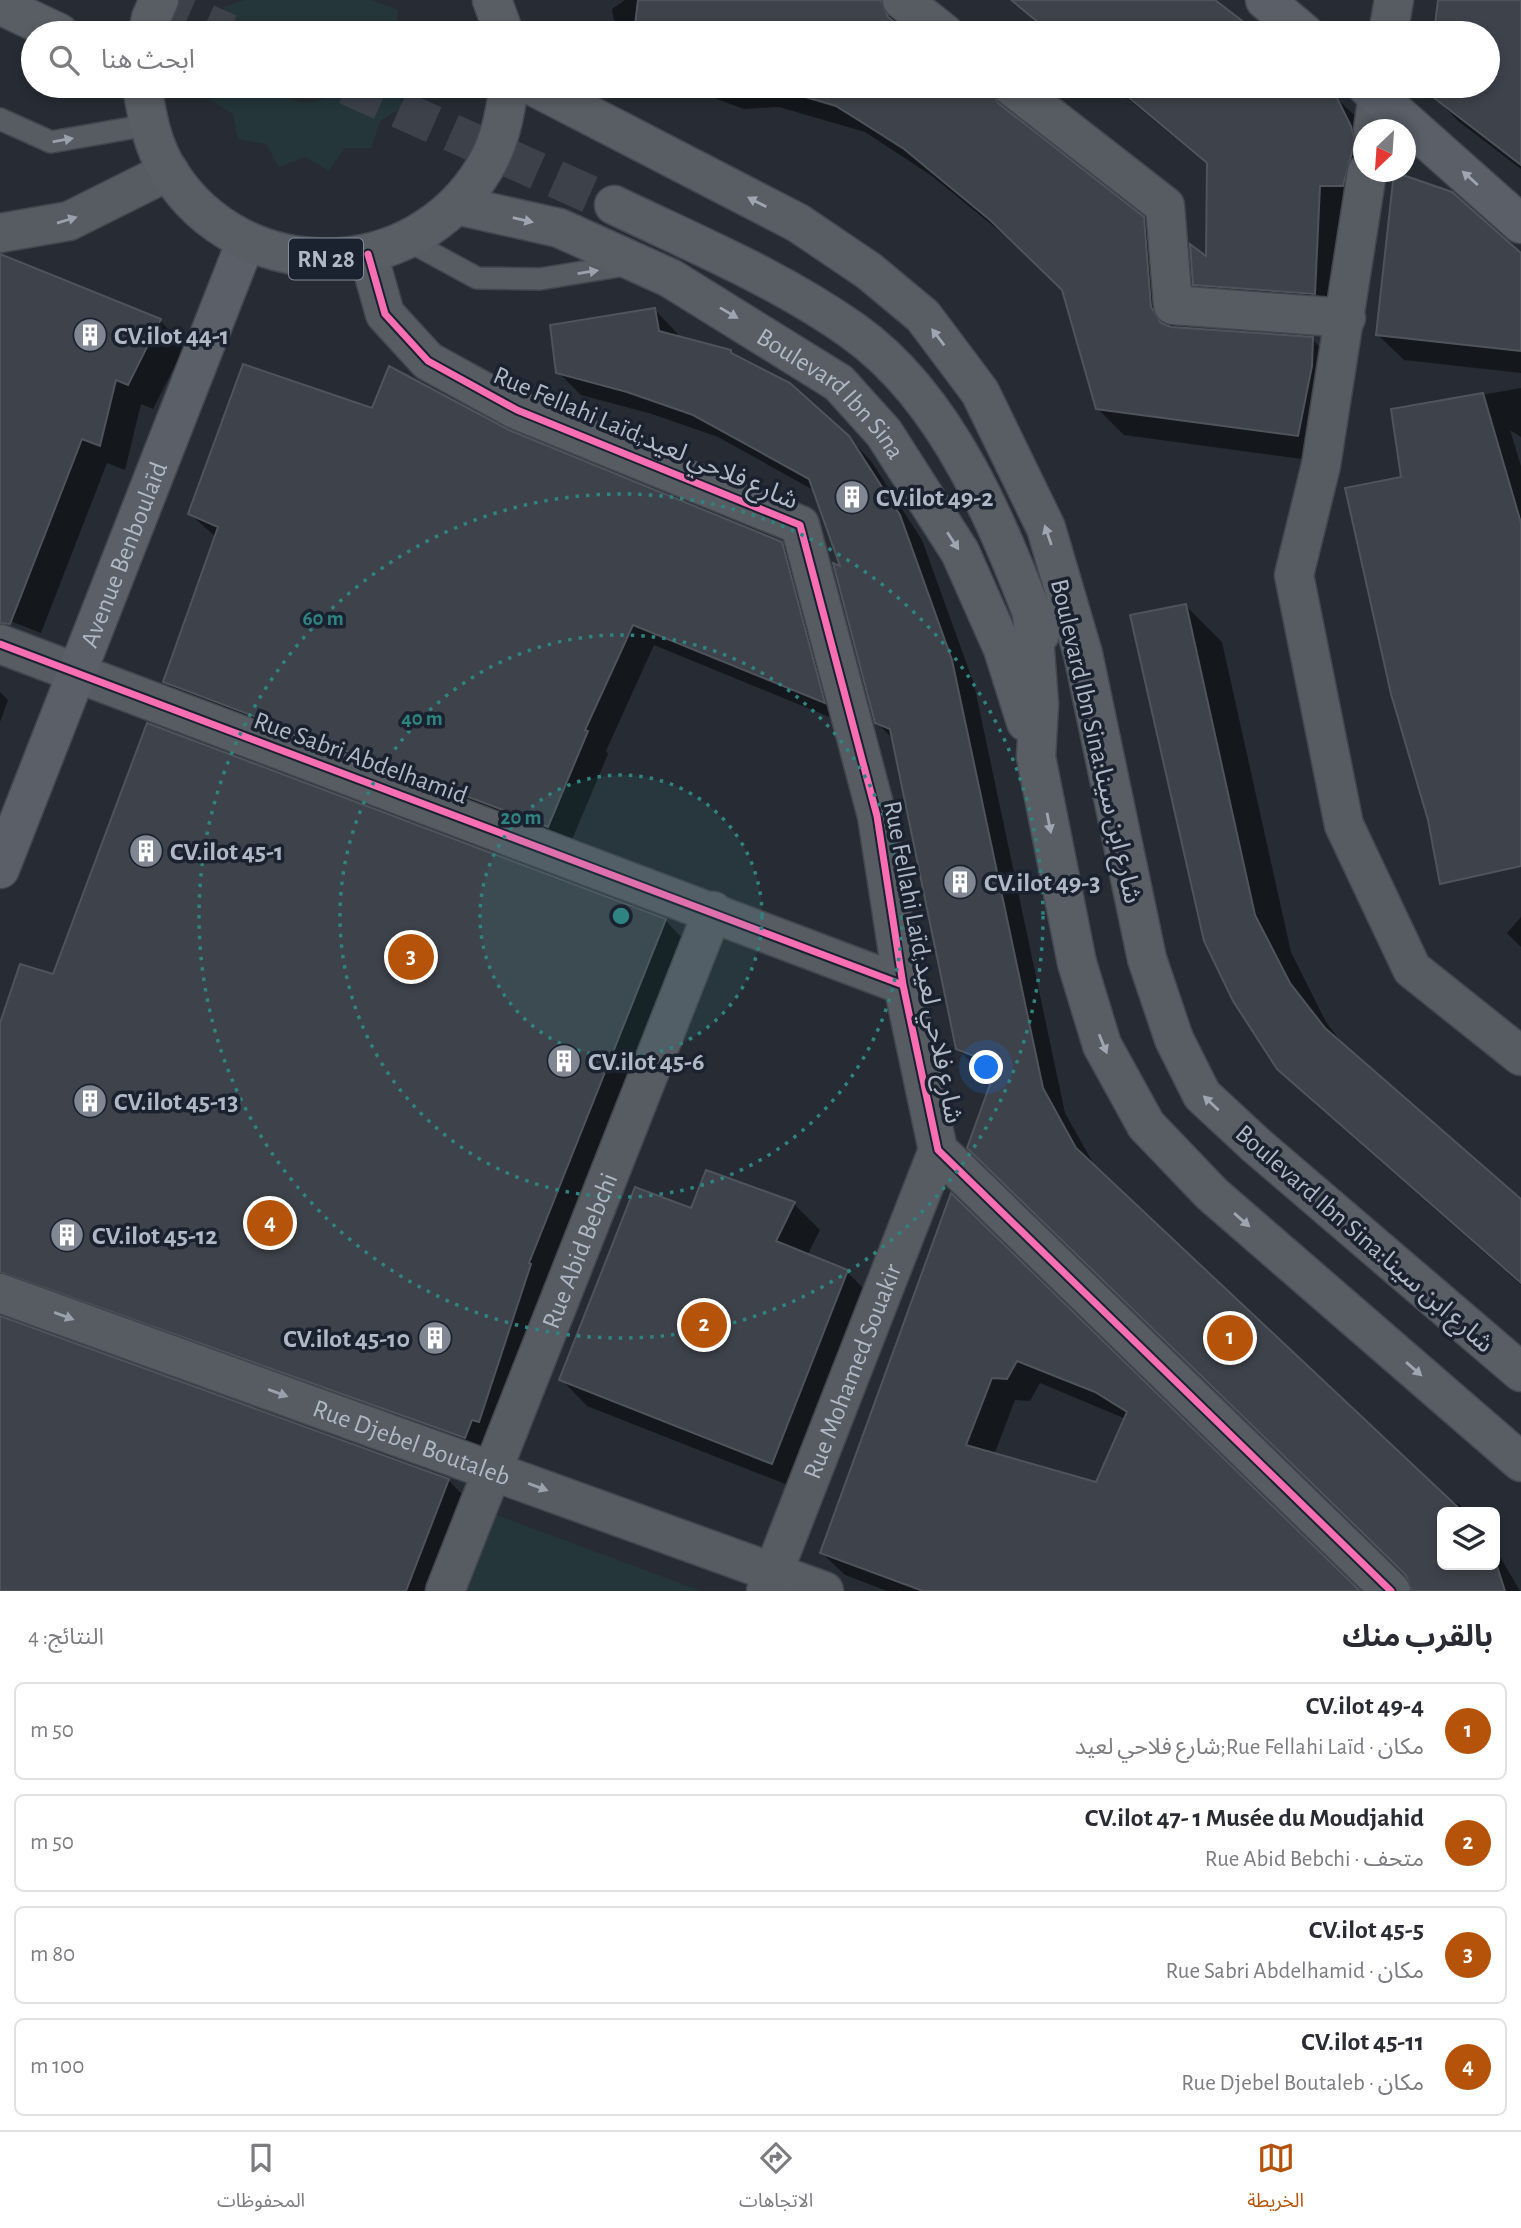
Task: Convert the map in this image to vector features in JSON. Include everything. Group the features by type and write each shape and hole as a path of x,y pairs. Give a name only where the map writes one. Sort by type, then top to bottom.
{"main road":[{"path":"150,21 159,0"},
{"path":"492,0 500,21"},
{"path":"0,5 34,21"},
{"name":"RN 28","path":"144,98 148,125 169,172 203,212 246,241 286,254 327,259 368,254 407,240 456,205 485,167 504,122 507,98"},
{"name":"Boulevard Ibn Sina:شارع ابن سينا","path":"556,98 798,223 869,271 923,317 980,392 1046,528 1083,654 1147,959 1174,1039 1202,1095 1257,1146 1521,1372"},
{"name":"Boulevard Ibn Sina","path":"456,205 559,228 670,278 839,383 884,433 960,552 1003,649 1036,757"},
{"path":"614,205 771,281 855,332 915,388 967,466 1062,683 1107,762"},
{"name":"Boulevard Ibn Sina:شارع ابن سينا","path":"1032,611 1039,704 1036,757 1077,963 1102,1045 1146,1125 1212,1194 1521,1462"}],"street":[{"path":"902,0 929,21"},
{"path":"1265,0 1290,21"},
{"path":"1390,21 1394,0"},
{"path":"1027,98 1165,206 1173,305 1346,318"},
{"path":"1374,99 1521,223"},
{"path":"0,233 69,221 169,172"},
{"path":"1366,182 1321,465 1294,575 1344,825 1412,969 1521,1056"},
{"name":"Avenue Benboulaïd","path":"0,869 246,241"},
{"name":"Rue Fellahi Laïd;شارع فلاحي لعيد","path":"368,254 385,314 428,361 517,410 800,524 877,816 903,985 938,1150 1391,1591"},
{"name":"Rue Sabri Abdelhamid","path":"0,644 713,911 903,985"},
{"name":"Rue Abid Bebchi","path":"445,1591 713,911"},
{"name":"Rue Mohamed Souakir","path":"770,1582 938,1150"},
{"name":"Rue Djebel Boutaleb","path":"0,1293 492,1471 770,1582 824,1591"}],"lane":[{"path":"0,118 51,142 148,125"},
{"path":"407,240 477,278 540,279 638,264"}],"shaded area":[{"path":"244,0 371,0 398,10 397,21 226,21 224,7"},
{"path":"289,98 306,103 324,98 400,98 402,107 380,121 371,148 344,148 329,171 305,157 279,167 266,144 238,139 233,114 211,100"},
{"path":"491,1513 701,1591 462,1591"}],"building":[{"path":"638,0 881,0 888,17 893,21 635,21"},
{"path":"1011,0 1215,0 1242,21 1036,21"},
{"path":"1438,0 1521,0 1521,165 1434,98 1500,98 1500,21 1435,21"},
{"path":"809,98 996,98 998,103 1144,217 1151,307 1161,323 1171,327 1313,337 1312,366 1298,436 1096,409 1062,290 990,220 904,149 836,106"},
{"path":"1129,98 1337,98 1351,126 1353,148 1343,186 1320,186 1315,294 1193,285 1190,244 1206,256 1207,163"},
{"path":"1416,180 1452,192 1521,253 1521,351 1376,335 1393,182 1416,182"},
{"path":"0,254 161,319 128,385 116,380 100,446 82,439 10,624 0,623"},
{"path":"655,308 659,331 731,350 731,353 790,383 849,436 900,515 952,660 1043,1088 1076,1148 1458,1507 1437,1507 1437,1570 1498,1570 1505,1591 1412,1591 1406,1575 967,1148 997,1065 956,1049 890,729 875,723 833,563 840,566 809,479 693,415 627,392 556,373 550,325"},
{"path":"243,364 372,408 389,366 509,430 782,542 825,703 633,625 585,730 588,731 548,827 163,682 218,527 188,514"},
{"path":"1483,393 1521,523 1521,866 1440,884 1428,820 1391,694 1345,488 1401,477 1391,409"},
{"path":"1186,604 1255,915 1290,983 1325,1028 1521,1199 1521,1283 1277,1069 1233,1001 1204,941 1130,615"},
{"path":"147,723 666,919 529,1263 531,1264 479,1422 472,1420 465,1438 0,1272 0,1023 20,964 53,974"},
{"path":"706,1170 795,1202 776,1241 848,1270 772,1464 559,1380 635,1187 691,1208"},
{"path":"951,1193 1360,1591 923,1591 820,1553","holes":["1017,1361 1095,1392 1127,1412 1096,1482 966,1445 992,1378 1007,1379"]},
{"path":"0,1316 449,1479 406,1591 0,1591"}],"tunnel":[{"path":"154,0 202,21"},
{"path":"374,98 614,205"}],"cycle path":[{"path":"368,254 385,314 428,361 517,410 800,525 877,816 903,985 938,1150 1391,1591"},
{"path":"0,644 903,985"}],"place":[{"name":"CV.ilot 44-1","path":"90,335"},
{"name":"CV.ilot 49-2","path":"852,497"},
{"name":"CV.ilot 45-1","path":"146,851"},
{"name":"CV.ilot 49-3","path":"960,882"},
{"name":"CV.ilot 45-5","path":"411,957"},
{"name":"CV.ilot 45-6","path":"564,1061"},
{"name":"CV.ilot 45-13","path":"90,1101"},
{"name":"CV.ilot 45-11","path":"270,1223"},
{"name":"CV.ilot 45-12","path":"67,1235"},
{"name":"CV.ilot 47- 1 Musée du Moudjahid","path":"704,1325"},
{"name":"CV.ilot 45-10","path":"435,1338"},
{"name":"CV.ilot 49-4","path":"1230,1338"}]}
